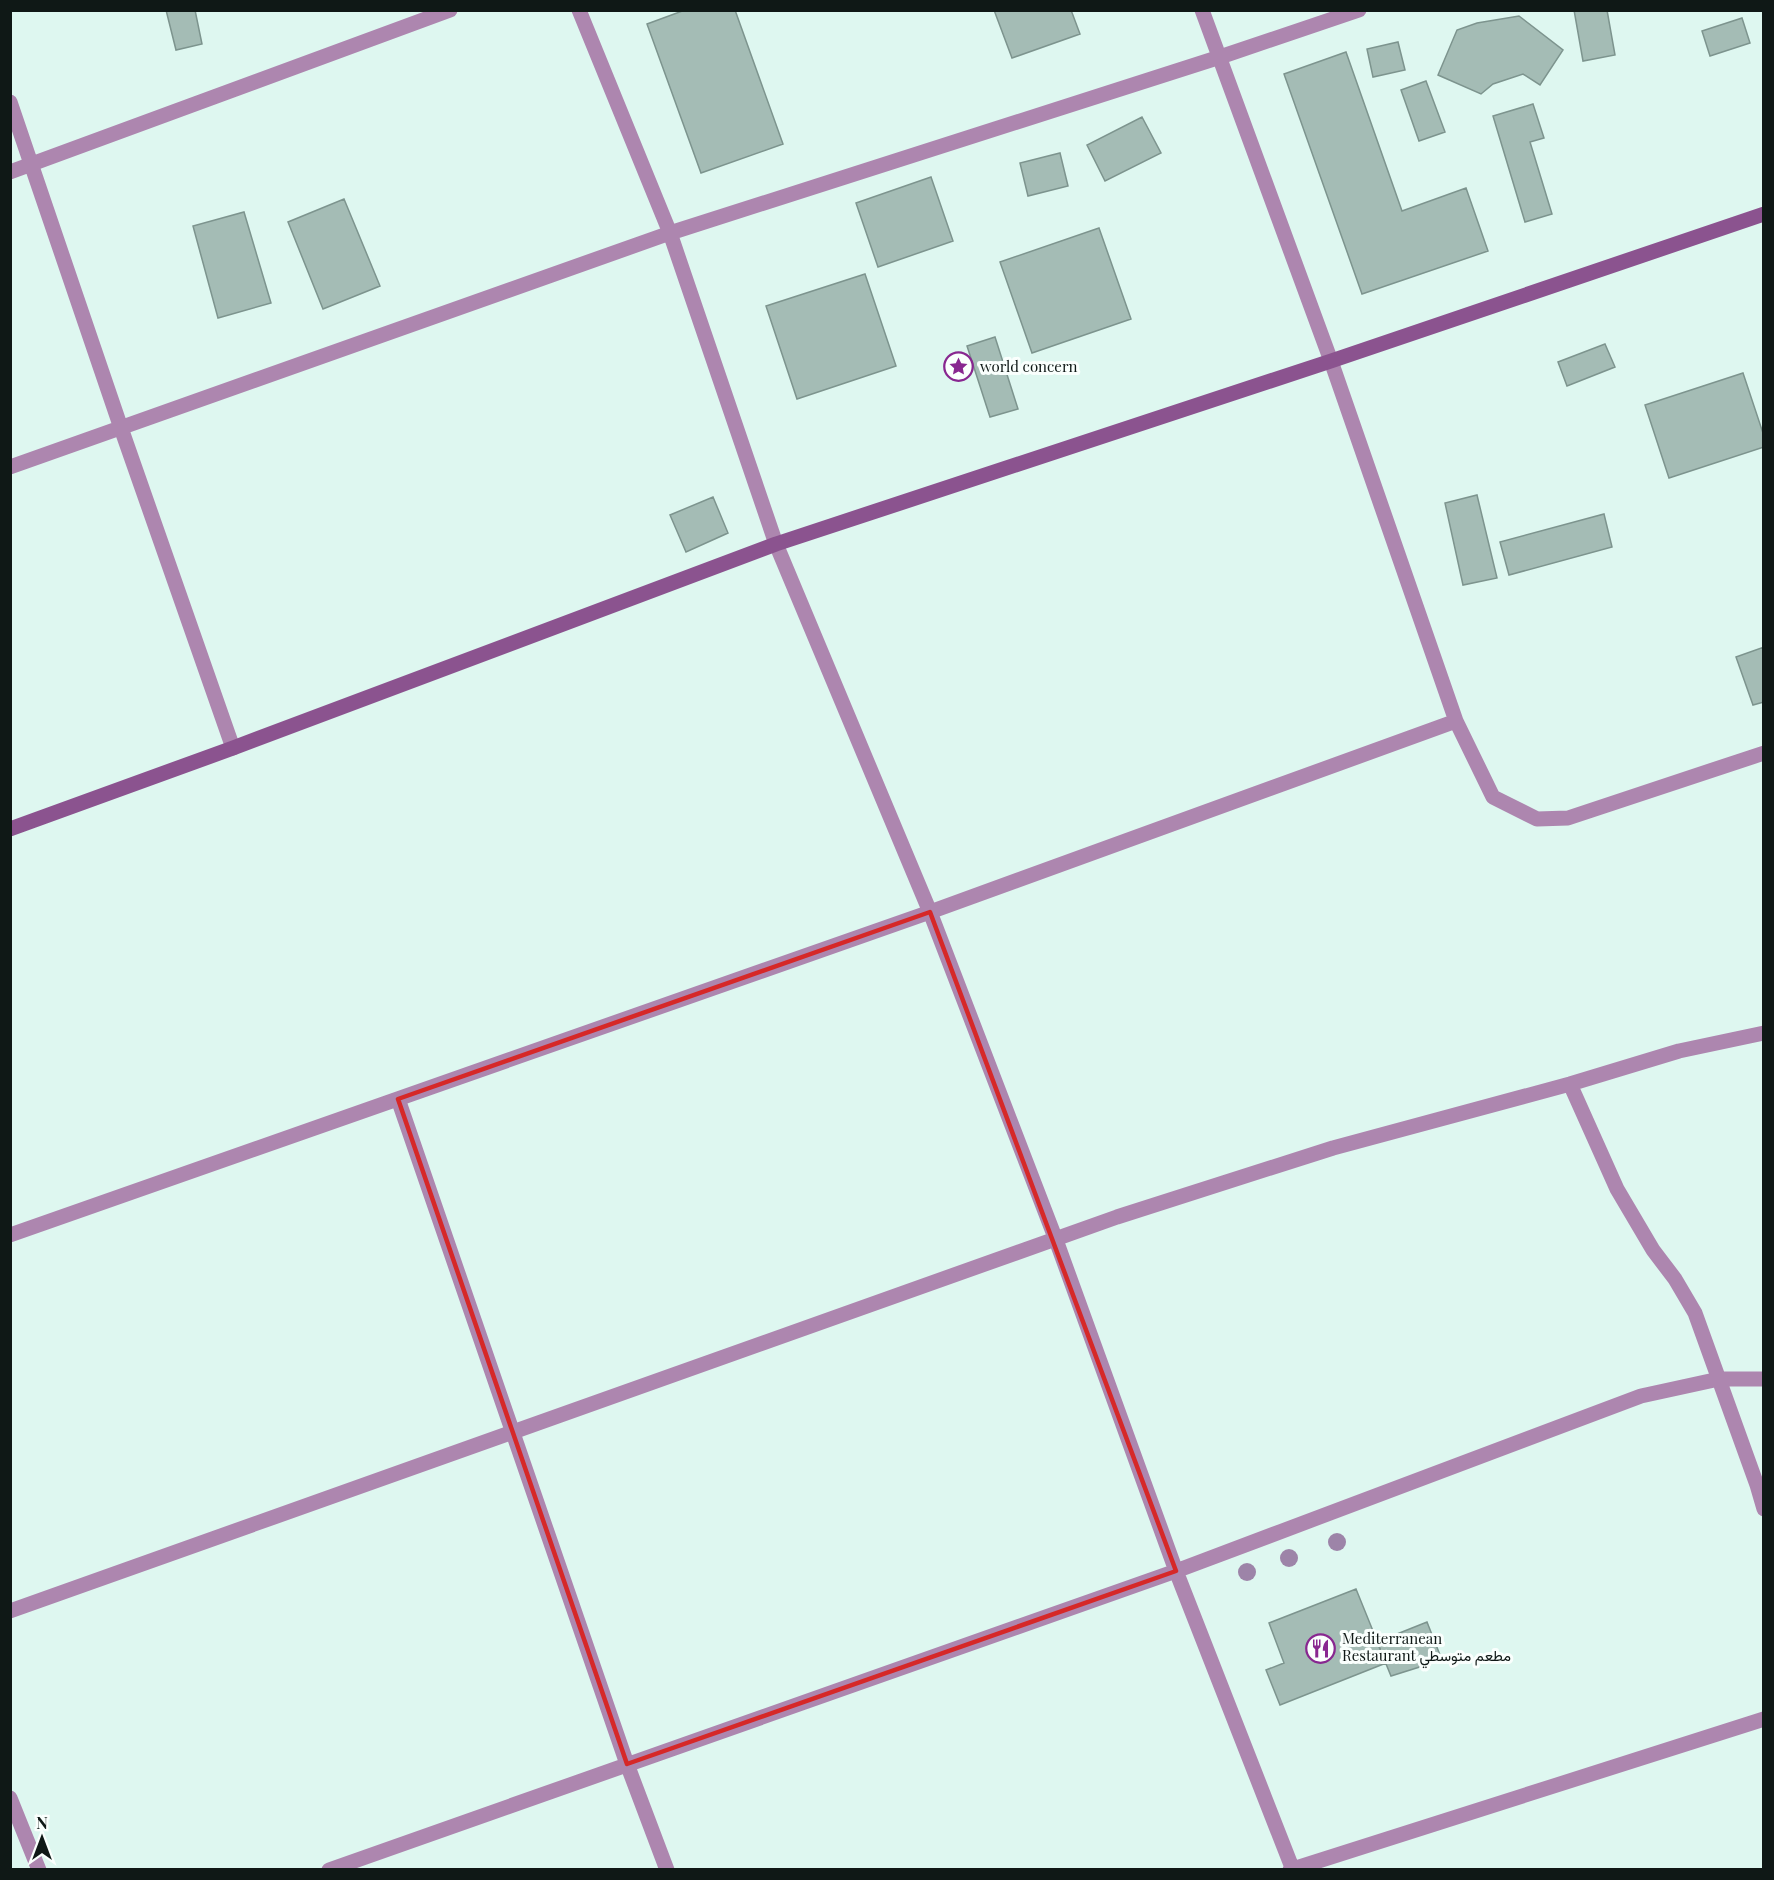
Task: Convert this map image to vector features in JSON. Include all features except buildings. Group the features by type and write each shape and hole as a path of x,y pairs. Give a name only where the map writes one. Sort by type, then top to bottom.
{"main road":[{"path":"10,829 233,748 776,544 1331,361 1764,214"}],"street":[{"path":"10,172 450,10"},
{"path":"579,10 669,233 776,544 930,912 1056,1240 1176,1571 1292,1869 1764,1719"},
{"path":"1202,10 1331,361 1456,721 1493,797 1537,819 1568,818 1764,753"},
{"path":"10,467 669,233 1220,57 1359,10"},
{"path":"10,102 233,748"},
{"path":"10,1235 930,912 1456,721"},
{"path":"10,1611 1056,1240 1117,1216 1332,1148 1570,1084 1679,1051 1764,1033"},
{"path":"1570,1084 1617,1189 1653,1250 1675,1279 1695,1313 1764,1509"},
{"path":"398,1100 627,1764 667,1869"},
{"path":"330,1869 1176,1571 1641,1396 1719,1379 1764,1379"},
{"path":"10,1798 39,1869"}],"highlighted area":[{"path":"930,912 1176,1571 627,1764 398,1099"}],"place":[{"name":"world concern","path":"959,367"},
{"name":"Mediterranean Restaurant مطعم متوسطي","path":"1321,1648"}]}
